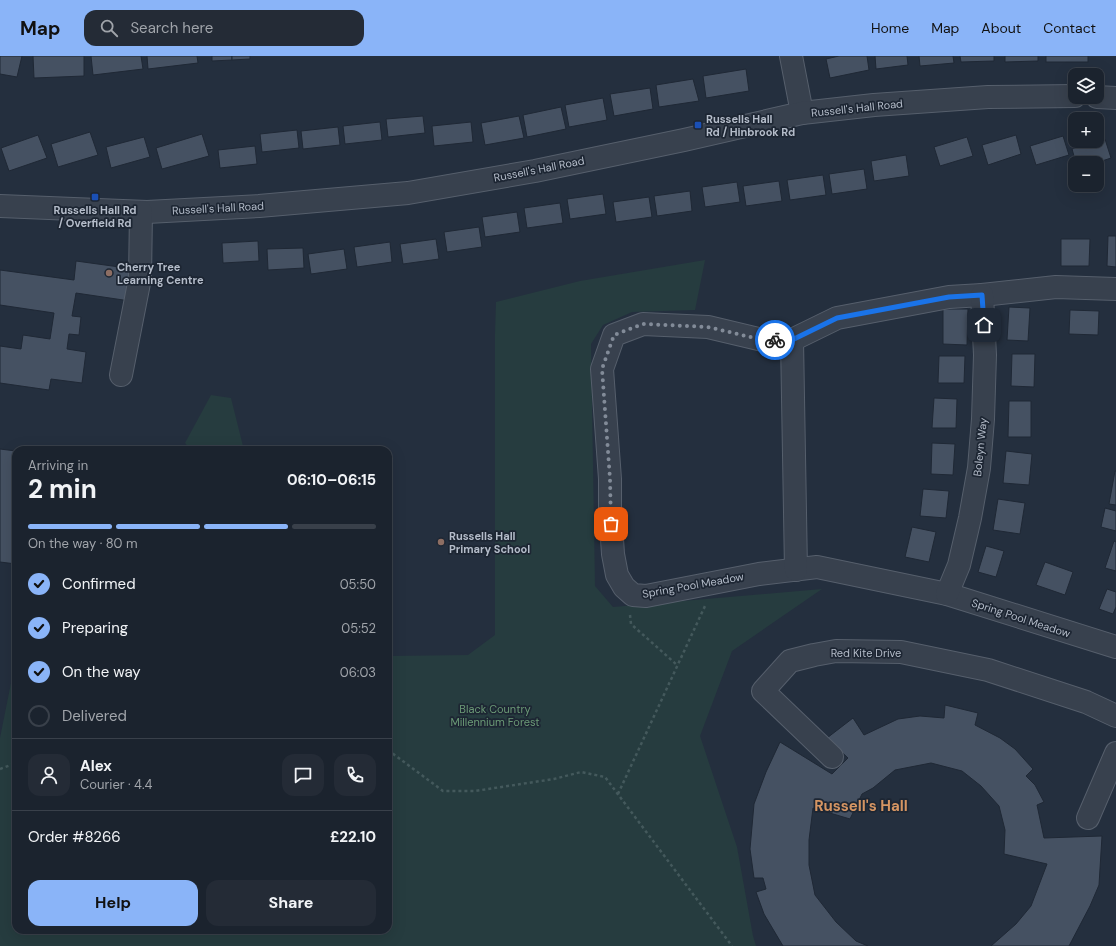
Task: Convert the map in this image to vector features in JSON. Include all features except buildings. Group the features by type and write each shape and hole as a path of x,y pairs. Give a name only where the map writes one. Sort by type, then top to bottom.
{"street":[{"path":"791,56 802,113"},
{"name":"Russell's Hall Road","path":"0,206 142,212 259,206 408,193 535,171 684,140 802,113 874,105 988,97 1068,96"},
{"path":"1104,97 1116,98"},
{"path":"121,375 140,278 142,212"},
{"path":"624,587 617,575 613,554 610,479 602,369 614,335 643,324 708,327 763,340 792,340 837,318 949,297 1056,287 1116,289"},
{"name":"Boleyn Way","path":"947,594 959,564 970,518 979,468 983,419 985,355 982,295"},
{"path":"792,340 796,570"},
{"name":"Spring Pool Meadow","path":"624,587 633,595 646,596 759,574 816,567 947,594 1116,647"},
{"name":"Red Kite Drive","path":"832,757 763,691 790,661 836,651 901,652 988,670 1086,702 1116,716"},
{"path":"1088,818 1111,777 1116,753"}],"path":[{"path":"618,794 716,582"},
{"path":"624,587 631,624 677,665"},
{"path":"392,753 443,791 475,791 554,779 581,772 604,777 732,946"},
{"path":"0,769 12,764"}],"green space":[{"name":"Black Country Millennium Forest","path":"705,260 695,310 632,312 603,325 591,344 595,586 613,607 822,589 732,651 700,736 737,847 756,946 0,946 0,738 12,678 12,934 392,934 392,656 468,655 495,635 496,302 580,281"},
{"path":"211,395 231,398 243,446 188,446 185,443"}],"way so far":[{"path":"611,524 610,479 602,369 614,335 643,324 708,327 763,340 775,340"}],"place":[{"name":"Russells Hall Rd / Hinbrook Rd","path":"698,125"},
{"name":"Russells Hall Rd / Overfield Rd","path":"95,197"},
{"name":"Cherry Tree Learning Centre","path":"109,273"},
{"name":"Russells Hall Primary School","path":"441,542"}],"district":[{"name":"Russell's Hall","path":"861,806"}],"route":[{"path":"775,340 792,340 837,318 949,297 982,295 984,325"}]}
